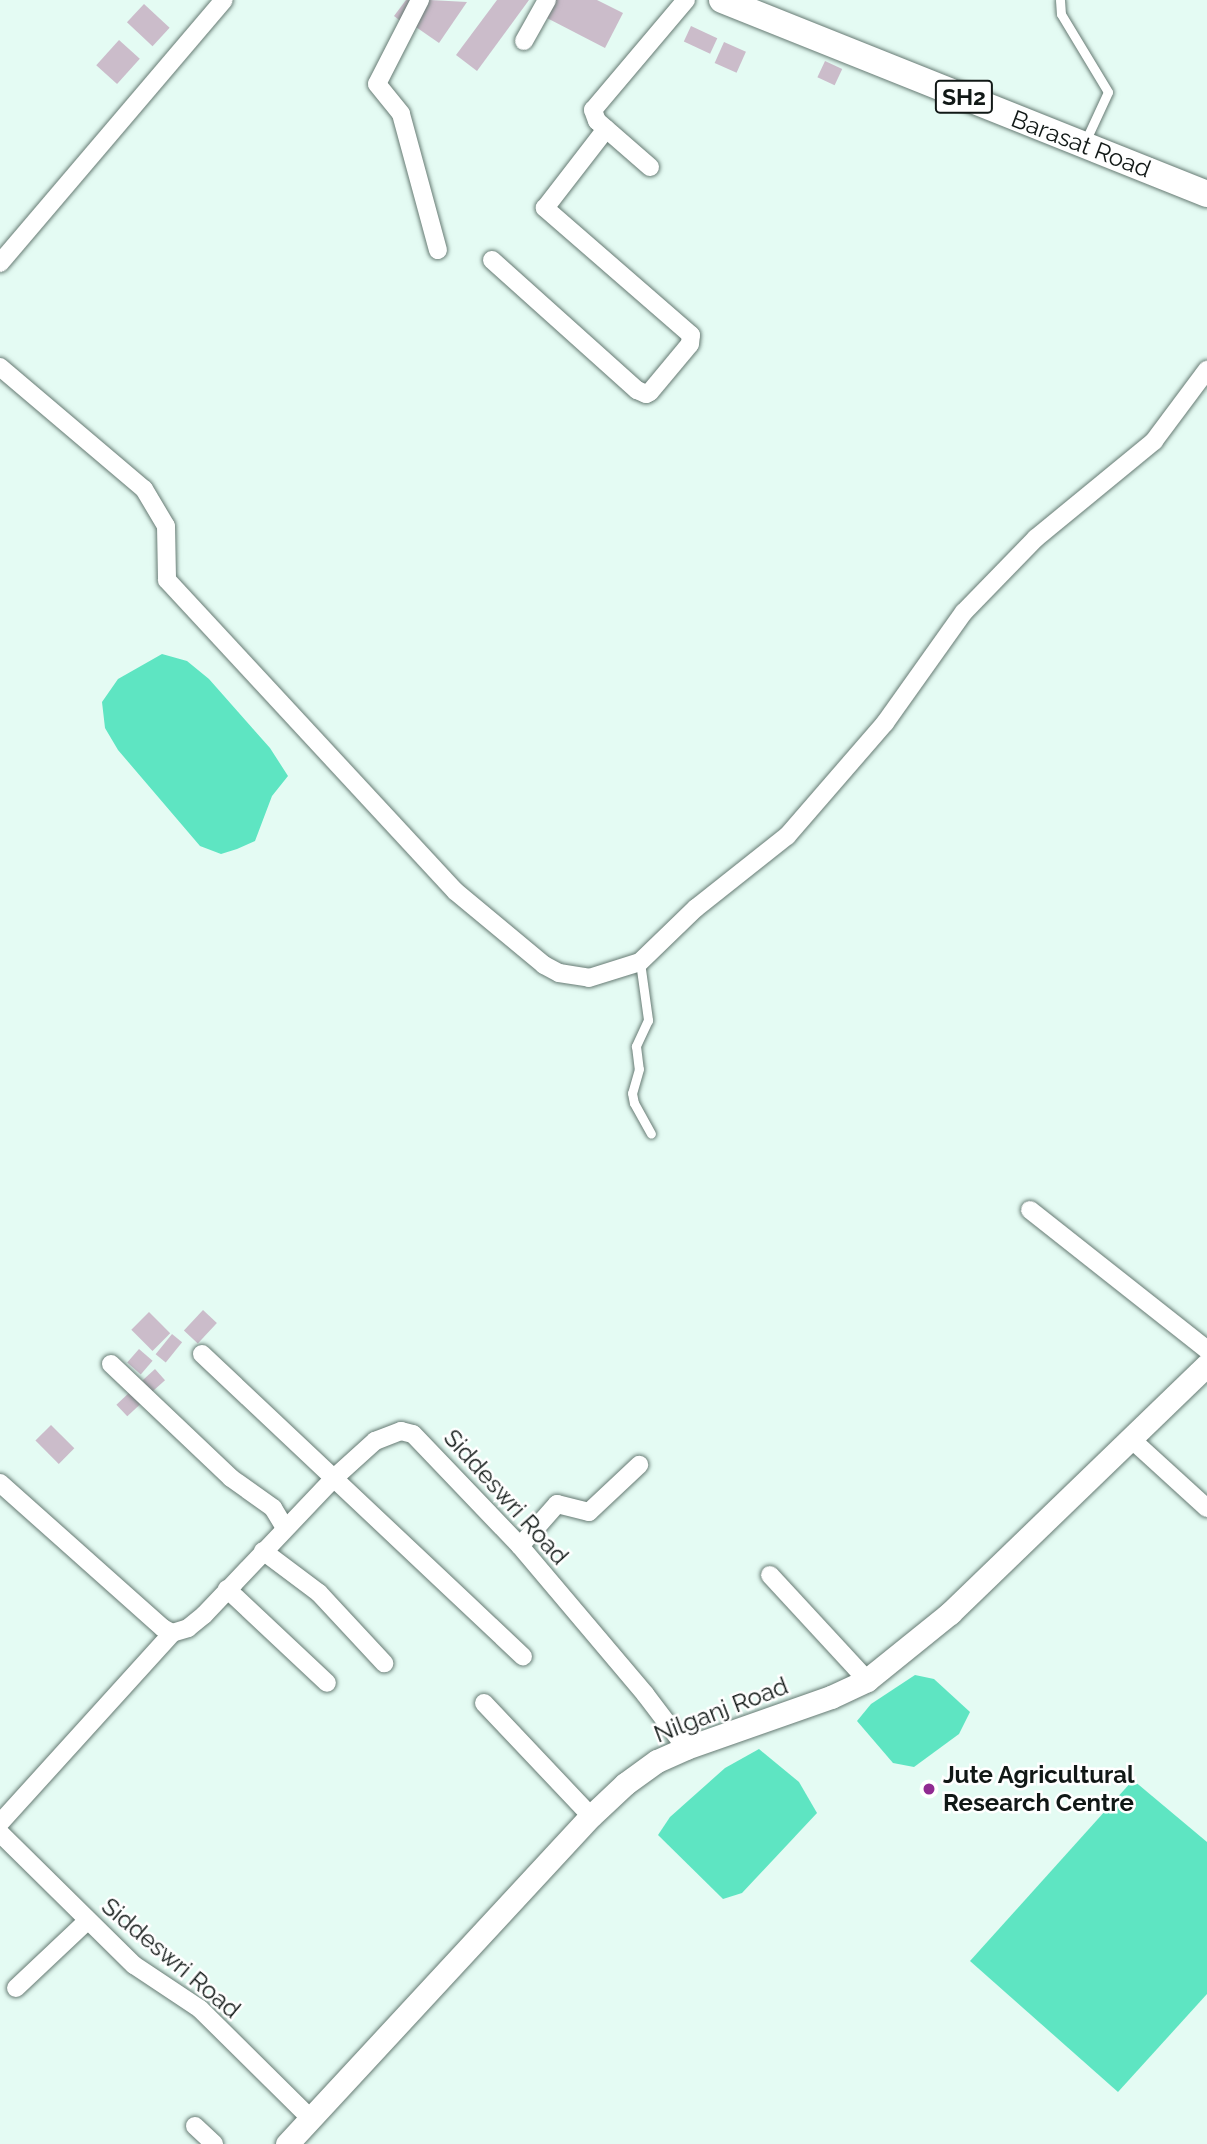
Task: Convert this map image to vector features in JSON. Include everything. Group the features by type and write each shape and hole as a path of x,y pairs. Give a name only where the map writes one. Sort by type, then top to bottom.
{"main road":[{"name":"Barasat Road","path":"722,0 1207,194"}],"street":[{"path":"0,263 224,0"},
{"path":"420,0 377,84 401,114 438,250"},
{"path":"524,41 547,0"},
{"path":"650,167 593,116 593,110 686,0"},
{"path":"492,260 637,390 646,394 650,392 690,344 691,335 545,208 606,129"},
{"path":"0,367 145,489 166,526 167,580 455,891 526,953 559,973 589,978 640,962 696,908 764,858 799,823 885,723 964,612 1036,538 1154,440 1207,370"},
{"path":"1030,1210 1207,1350"},
{"path":"202,1354 523,1656"},
{"path":"111,1364 231,1478 273,1508 285,1528"},
{"name":"Nilganj Road","path":"288,2144 592,1816 625,1784 657,1761 686,1748 831,1697 867,1680 950,1613 1207,1365"},
{"name":"Siddeswri Road","path":"0,1823 172,1633 188,1628 333,1479 387,1434 401,1431 413,1434 520,1546 645,1694 686,1748"},
{"path":"1130,1438 1207,1508"},
{"path":"520,1546 556,1504 589,1512 639,1465"},
{"path":"0,1483 163,1628 172,1633"},
{"path":"263,1551 319,1593 384,1663"},
{"path":"770,1575 867,1680"},
{"path":"227,1590 327,1683"},
{"path":"484,1703 592,1816"},
{"name":"Siddeswri Road","path":"0,1833 87,1921 142,1971 200,2009 312,2120"},
{"path":"16,1988 87,1921"},
{"path":"195,2126 214,2144"}],"lane":[{"path":"1060,0 1061,14 1106,84 1108,92 1083,145"},
{"path":"640,962 648,1020 636,1046 639,1069 632,1093 634,1103 651,1134"}],"shaded area":[{"path":"162,654 187,661 209,679 270,748 288,776 272,796 255,841 237,849 221,854 200,846 118,750 105,728 102,702 118,679"},
{"path":"915,1675 934,1679 970,1712 959,1734 914,1767 893,1763 857,1721 871,1704"},
{"path":"759,1749 799,1782 817,1813 742,1893 723,1899 658,1835 670,1817 725,1768"},
{"path":"1133,1780 1207,1842 1207,1994 1118,2092 970,1961"}],"building":[{"path":"406,0 411,0 403,23 394,16"},
{"path":"430,0 467,2 439,43 413,25"},
{"path":"497,0 529,0 477,71 456,55"},
{"path":"554,0 597,0 623,13 605,48 545,17"},
{"path":"144,4 170,28 153,46 127,22"},
{"path":"691,26 717,38 710,54 684,41"},
{"path":"119,40 140,59 117,84 96,65"},
{"path":"724,42 746,52 737,73 715,63"},
{"path":"825,61 842,69 835,85 817,77"},
{"path":"203,1310 217,1323 198,1343 184,1330"},
{"path":"149,1312 170,1333 153,1351 131,1330"},
{"path":"172,1334 182,1342 166,1362 156,1354"},
{"path":"139,1349 153,1361 141,1374 127,1363"},
{"path":"155,1369 165,1380 152,1392 142,1380"},
{"path":"131,1391 142,1403 127,1416 116,1405"},
{"path":"51,1425 74,1448 59,1464 35,1441"}],"place":[{"name":"Jute Agricultural Research Centre","path":"929,1789"}]}
